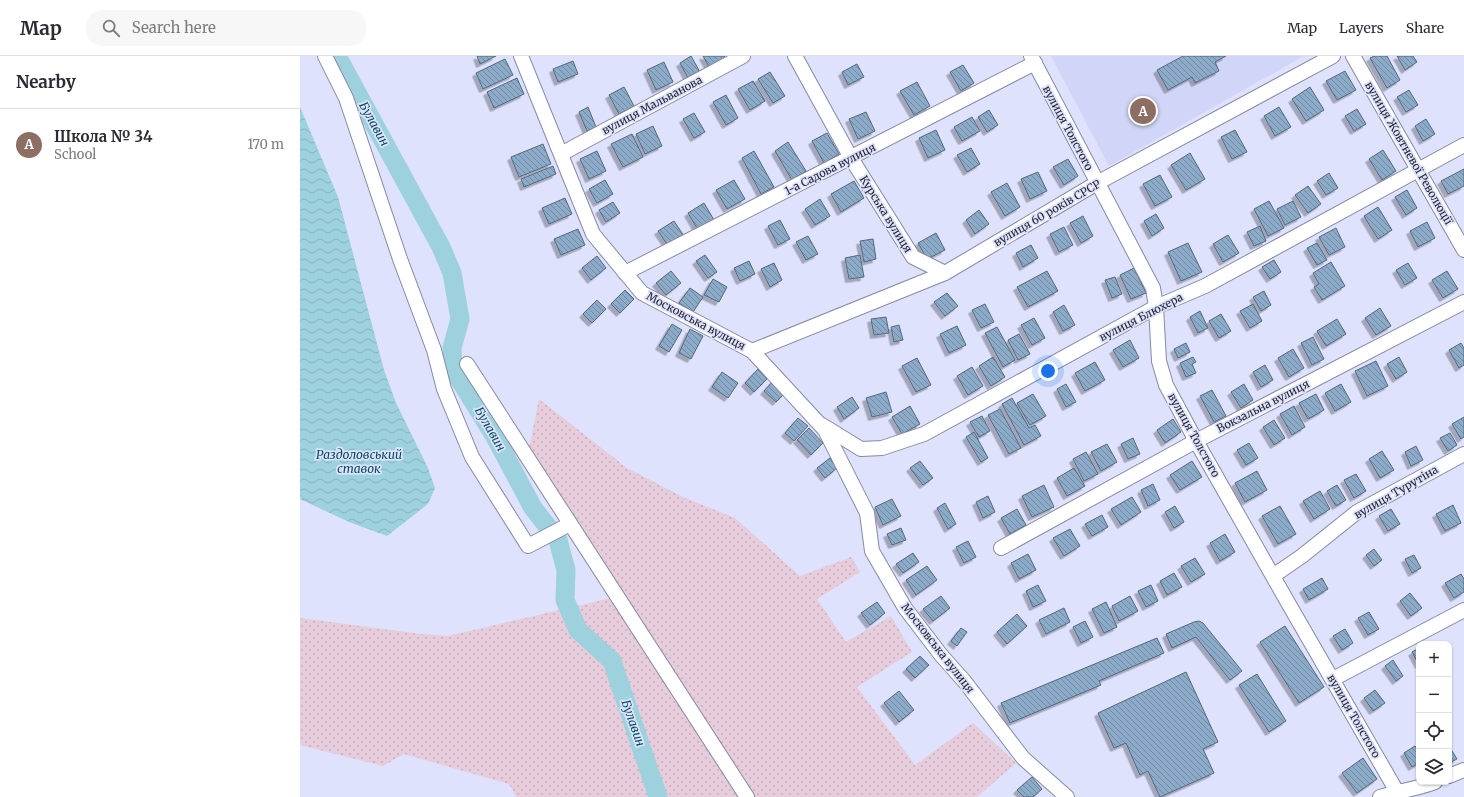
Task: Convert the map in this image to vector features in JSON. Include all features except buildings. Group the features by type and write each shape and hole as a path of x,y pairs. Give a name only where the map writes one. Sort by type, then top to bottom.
{"street":[{"path":"325,56 346,98 400,259 434,350 444,389 472,457 528,546 566,526"},
{"name":"Московська вулиця","path":"521,56 593,234 642,293 752,351 825,430 867,513 872,551 905,608 965,682 1023,758 1067,797"},
{"name":"вулиця Мальванова","path":"561,154 743,56"},
{"name":"Курська вулиця","path":"795,56 851,158 913,257 945,273"},
{"name":"вулиця 60 років СРСР","path":"752,351 945,273 1097,183 1333,56"},
{"name":"вулиця Жовтневої Революції","path":"1353,56 1420,170 1464,250"},
{"name":"1-а Садова вулиця","path":"626,273 851,158 1033,60"},
{"name":"вулиця Толстого","path":"1033,60 1153,288 1156,307 1159,361 1166,385 1196,441 1399,794"},
{"name":"вулиця Блюхера","path":"816,420 861,449 882,448 924,434 1156,307 1205,286 1464,146"},
{"name":"Вокзальна вулиця","path":"1001,548 1196,441 1464,302"},
{"path":"467,364 566,526 747,797"},
{"name":"вулиця Турутіна","path":"1273,576 1302,556 1357,512 1464,454"},
{"path":"1333,679 1464,610"},
{"path":"1452,775 1464,770"},
{"path":"1380,797 1399,794 1426,785"}],"shaded area":[{"path":"1051,56 1304,56 1109,166"},
{"path":"539,399 627,468 683,497 735,518 800,576 851,557 860,572 817,599 846,642 891,616 912,652 857,687 915,765 973,723 1016,763 977,797 516,797 509,784 404,754 383,766 300,745 300,618 421,634 448,636 624,595 529,448"}],"water":[{"name":"Раздоловський ставок","path":"300,107 338,197 384,370 396,403 428,468 435,488 428,504 387,536 349,522 300,499"}],"waterway":[{"name":"Булавин","path":"337,56 441,247 452,273 460,319 452,348 453,369 494,435 533,508 558,540 566,570 565,600 578,630 612,661 658,797"}],"place":[{"name":"Школа № 34","path":"1143,111"}]}
